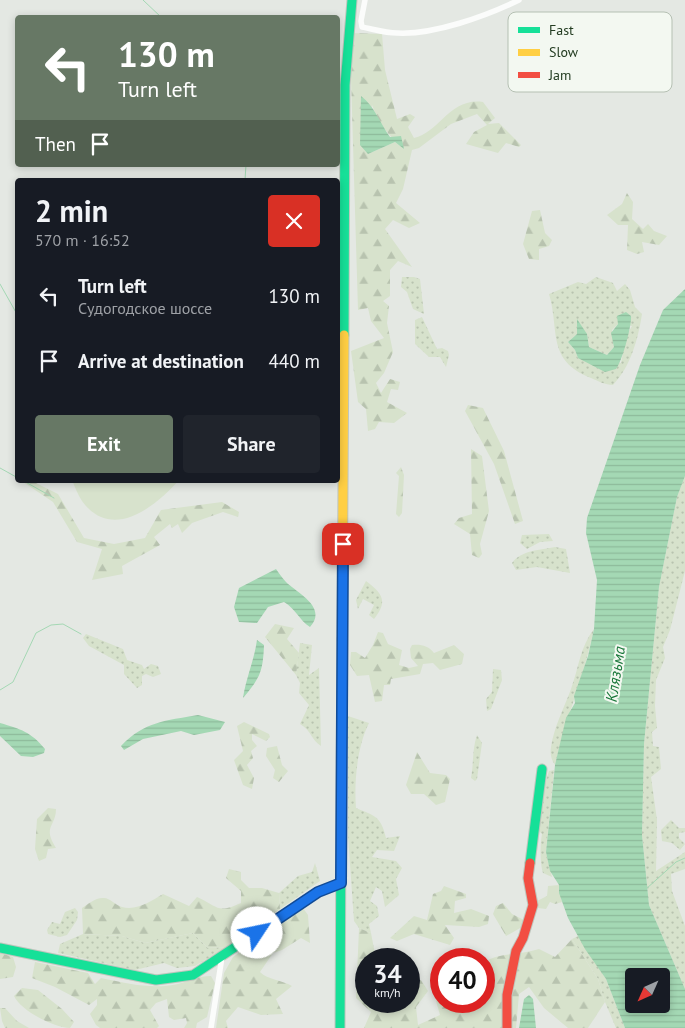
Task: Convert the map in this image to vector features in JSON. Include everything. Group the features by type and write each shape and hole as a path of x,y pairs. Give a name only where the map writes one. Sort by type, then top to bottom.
{"main road":[{"path":"340,1028 344,85 352,0"},
{"path":"506,1028 507,995 516,951 524,938 532,905 528,878 542,769"},
{"path":"0,948 156,980 193,974 222,957 318,892 341,883"}],"street":[{"path":"365,0 361,21 362,27 396,33 426,32 501,9 519,0"},
{"path":"211,1028 222,957"}],"green space":[{"path":"353,33 382,34 385,70 397,119 410,114 415,117 408,127 414,138 431,130 453,110 462,105 472,102 483,102 495,118 488,124 499,123 521,145 519,147 506,143 498,153 466,144 474,132 487,125 477,114 451,124 419,148 412,150 403,189 396,203 420,223 409,228 393,220 385,229 412,267 398,261 390,270 390,296 383,301 389,306 387,323 393,352 384,373 376,383 381,393 390,379 400,382 398,390 391,389 387,402 407,413 394,423 379,422 375,429 368,431 366,409 358,402 351,351 384,338 371,321 368,308 358,310 351,78","holes":["372,105 384,129 403,148 395,142 368,154"]},
{"path":"627,193 633,202 632,219 643,229 648,224 654,231 667,236 659,245 642,242 644,252 637,254 627,250 628,225 618,225 607,215 622,204"},
{"path":"540,210 545,233 552,240 549,246 539,249 539,260 529,259 523,244 532,211"},
{"path":"402,277 420,279 424,314 413,309 407,292 401,287"},
{"path":"596,277 613,283 617,291 625,284 630,290 635,307 642,314 633,352 625,369 613,385 602,383 577,371 567,362 557,343 549,294 578,282 586,284","holes":["618,324 632,326 626,336 621,363 578,358 575,350 568,342 577,334 587,334 589,347 607,355 614,347 612,330"]},
{"path":"422,317 437,349 442,348 448,351 446,367 440,357 429,357 415,344 415,320"},
{"path":"468,405 483,408 504,451 523,521 515,524 494,464 465,411"},
{"path":"471,449 482,456 489,511 480,544 482,554 479,558 472,555 470,534 454,524 459,518 472,514"},
{"path":"401,467 404,475 402,513 399,517 396,514 399,476 396,473"},
{"path":"685,476 685,571 670,630 663,647 665,658 656,680 655,706 657,728 652,732 653,746 659,747 661,769 651,777 657,820 656,871 685,852 685,869 671,874 672,891 685,926 685,989 649,905 642,835 644,744 659,587 677,497"},
{"path":"24,483 36,483 58,494 84,538 114,544 145,538 161,510 222,502 239,512 238,517 223,512 192,523 182,533 178,524 172,528 170,524 154,537 160,545 122,566 123,574 92,580 102,549 77,542 53,502"},
{"path":"73,483 176,483 146,509 133,516 120,519 106,519 94,513 78,494"},
{"path":"549,534 553,541 540,542 527,549 520,543 522,535"},
{"path":"555,547 566,549 570,573 537,567 516,570 512,563 526,553"},
{"path":"366,581 382,598 381,607 374,619 369,615 374,605 363,599 358,609 356,600"},
{"path":"275,624 294,628 287,639 299,653 296,675 265,637"},
{"path":"594,629 555,765 551,752 554,732 571,689 583,650"},
{"path":"378,632 383,633 388,644 402,650 399,665 409,668 418,666 411,658 410,649 412,645 422,645 434,653 454,645 464,654 462,664 440,670 433,663 423,664 420,674 391,679 390,685 384,685 382,701 375,702 369,675 357,676 350,665 351,652 356,652 365,658"},
{"path":"86,634 123,649 127,660 142,665 144,669 151,664 158,666 161,674 153,677 146,674 142,676 142,685 137,688 124,674 124,665 89,646 83,638"},
{"path":"300,643 312,645 309,675 319,668 321,746 300,724 309,705 299,693 300,683 296,675"},
{"path":"493,669 501,670 502,680 491,709 487,711 486,699 492,692"},
{"path":"348,716 369,723 357,765 356,808 368,813 379,821 386,838 400,836 394,851 377,850 372,857 396,861 402,868 396,879 399,895 385,907 382,891 376,887 370,901 377,906 379,916 369,924 371,933 359,928 354,921 348,836"},
{"path":"244,722 269,734 270,737 266,741 252,734 252,740 257,746 251,751 253,758 247,765 254,778 252,789 243,785 234,760 243,751 237,726"},
{"path":"477,735 482,743 477,779 475,781 471,778"},
{"path":"277,746 282,765 288,771 279,782 273,778 275,770 266,756 267,748"},
{"path":"417,752 430,773 446,775 450,779 445,802 436,805 424,794 411,794 406,785"},
{"path":"554,770 546,852 552,877 543,873 541,865 542,834 537,829 542,793 549,771"},
{"path":"48,808 56,809 50,835 56,848 48,849 46,858 39,861 35,849 37,819"},
{"path":"671,820 679,828 685,828 685,832 679,833 679,838 685,844 680,850 672,843 662,841 661,830"},
{"path":"315,863 320,881 280,909 279,893 298,876 312,872"},
{"path":"229,869 241,872 241,880 249,888 262,888 279,893 280,909 227,947 208,948 193,933 145,943 122,936 83,934 82,908 92,901 101,898 106,898 119,906 128,908 144,905 163,894 189,906 197,897 222,909 241,903 241,891 226,878"},
{"path":"559,885 562,902 555,904 550,902 546,909 538,908 537,901 547,896 548,886"},
{"path":"444,886 466,894 466,898 455,901 454,913 471,909 489,916 488,924 479,927 445,925 454,938 450,945 414,934 397,941 390,938 414,916 427,920 433,894 441,891"},
{"path":"503,903 512,914 524,920 522,927 506,936 493,914 496,906"},
{"path":"75,908 78,912 77,920 67,935 60,937 48,934 47,930 52,922 60,924 65,912"},
{"path":"303,908 308,915 310,943 301,938 282,950 273,953 260,972 267,977 292,986 276,999 283,1014 261,1015 238,1007 226,1021 228,1028 216,1028 224,973 233,957"},
{"path":"359,928 371,933 374,948 358,948"},
{"path":"193,933 208,948 227,947 195,966 177,968 164,963 135,970 58,953 60,944 83,934 122,936 145,943"},
{"path":"578,936 606,979 625,1028 616,1028 598,979 572,939"},
{"path":"572,939 598,979 605,1002 588,1028 568,1028 544,1008 529,987 519,994 516,1028 364,1028 371,1013 417,1013 418,1025 440,1015 439,1013 495,1013 495,958 539,949 555,957"},
{"path":"0,953 13,957 16,967 13,977 0,979"},
{"path":"35,962 88,973 95,984 101,978 139,985 168,986 206,976 211,976 215,983 207,1017 197,1023 196,1028 184,1028 187,1023 186,1018 174,1020 169,1017 167,999 156,1003 150,1010 159,1026 157,1028 100,1028 96,1025 90,1014 97,1005 97,999 89,1005 55,987 32,978"},
{"path":"420,981 428,991 420,1002"},
{"path":"22,988 38,990 62,1009 74,1022 70,1028 47,1022 23,1007 14,996"},
{"path":"0,1008 5,1008 17,1021 29,1028 5,1028"}],"water":[{"path":"361,96 374,110 390,137 401,136 404,149 395,142 368,154 360,145"},
{"name":"Клязьма","path":"685,289 685,476 677,497 659,587 644,744 642,835 649,905 685,989 685,1028 625,1028 606,979 585,949 568,918 559,893 559,885 550,871 546,852 555,765 566,718 575,703 574,696 588,656 594,629 597,580 586,533 587,518 640,365 663,310"},
{"path":"626,312 631,316 630,327 624,352 616,369 605,372 578,358 575,350 568,342 577,334 577,319 587,334 589,347 607,355 614,347 611,333 618,324 617,316"},
{"path":"276,569 286,582 309,601 313,607 315,620 310,627 284,602 268,607 257,623 239,622 234,607 239,588"},
{"path":"257,640 264,645 263,662 257,680 243,698 254,655"},
{"path":"198,715 225,722 220,730 194,735 181,731 143,739 124,750 121,746 139,731 156,723"},
{"path":"0,723 20,729 30,735 45,749 44,753 33,757 21,756 0,736"},
{"path":"529,995 533,999 536,1028 519,1028 524,999"}],"waterway":[{"path":"143,0 159,15"},
{"path":"245,178 246,167"},
{"path":"0,284 15,311"},
{"path":"0,468 15,476"},
{"path":"27,483 54,498"},
{"path":"0,690 13,682 36,633 51,625 63,624 81,634"},
{"path":"646,889 676,862 685,858"}],"traffic: fast":[{"path":"344,335 345,85 352,0"},
{"path":"340,1028 342,639"},
{"path":"530,863 542,769"},
{"path":"0,948 156,980 193,975 318,892 341,883"}],"traffic: slow":[{"path":"342,639 344,335"}],"traffic: jam":[{"path":"507,1028 507,995 516,951 523,938 533,905 528,878 530,863"}],"route":[{"path":"257,933 318,892 341,883 343,544"}]}
